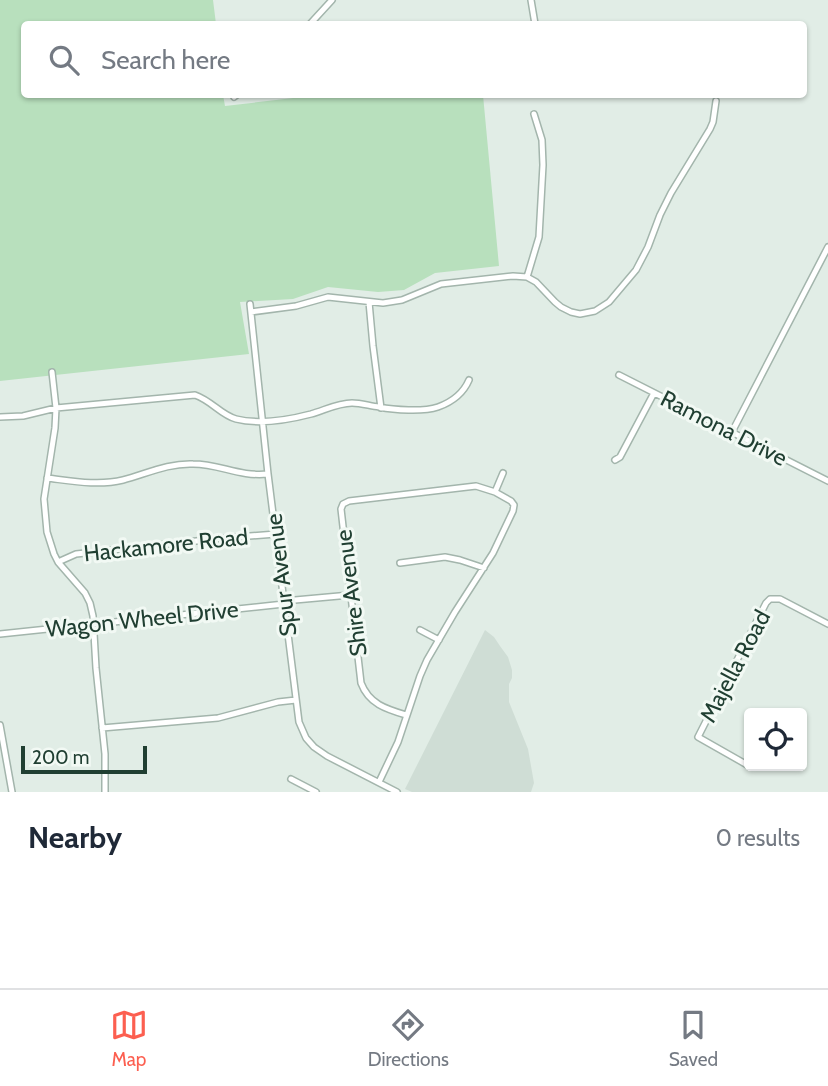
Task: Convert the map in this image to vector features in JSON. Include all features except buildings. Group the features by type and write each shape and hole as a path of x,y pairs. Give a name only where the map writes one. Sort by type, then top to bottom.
{"street":[{"path":"313,21 332,0"},
{"path":"531,0 534,21"},
{"path":"381,408 369,302 402,300 441,284 513,276 527,277 536,282 561,307 571,312 595,312 610,302 636,270 671,193 713,122 716,102"},
{"path":"527,277 539,237 543,165 542,140 534,114"},
{"path":"732,432 828,247"},
{"name":"Spur Avenue","path":"369,302 328,297 296,306 250,308 299,722 306,738 314,747 397,792"},
{"path":"52,372 56,408 44,499 47,532 58,562 85,593 90,603 105,754 105,792"},
{"name":"Ramona Drive","path":"619,375 828,481"},
{"path":"0,418 56,408 195,395 205,398 224,414 236,419 263,422 354,402 381,408 426,409 440,407 458,397 469,380"},
{"path":"615,460 620,457 654,393"},
{"path":"47,478 107,482 168,466 193,464 216,466 239,473 268,474"},
{"path":"376,792 398,742 420,677 439,640 493,554 513,511 511,501 495,492 503,473"},
{"name":"Shire Avenue","path":"406,715 379,706 363,689 341,509 343,504 349,501 476,486 495,492"},
{"name":"Hackamore Road","path":"58,562 76,554 276,534"},
{"path":"400,563 445,558 484,568"},
{"name":"Wagon Wheel Drive","path":"0,634 351,595"},
{"name":"Majella Road","path":"744,763 698,737 766,603 770,599 780,599 828,624"},
{"path":"420,630 439,640"},
{"path":"102,728 218,718 296,700"},
{"path":"0,725 12,792"},
{"path":"291,779 314,792"}],"shaded area":[{"path":"485,630 494,637 508,657 512,670 509,702 528,749 534,783 531,792 412,792 405,789"}],"green space":[{"path":"0,0 213,0 216,21 21,21 21,98 224,98 225,106 294,98 483,98 499,266 435,273 404,290 378,292 328,287 293,299 240,302 249,354 0,381"}]}
